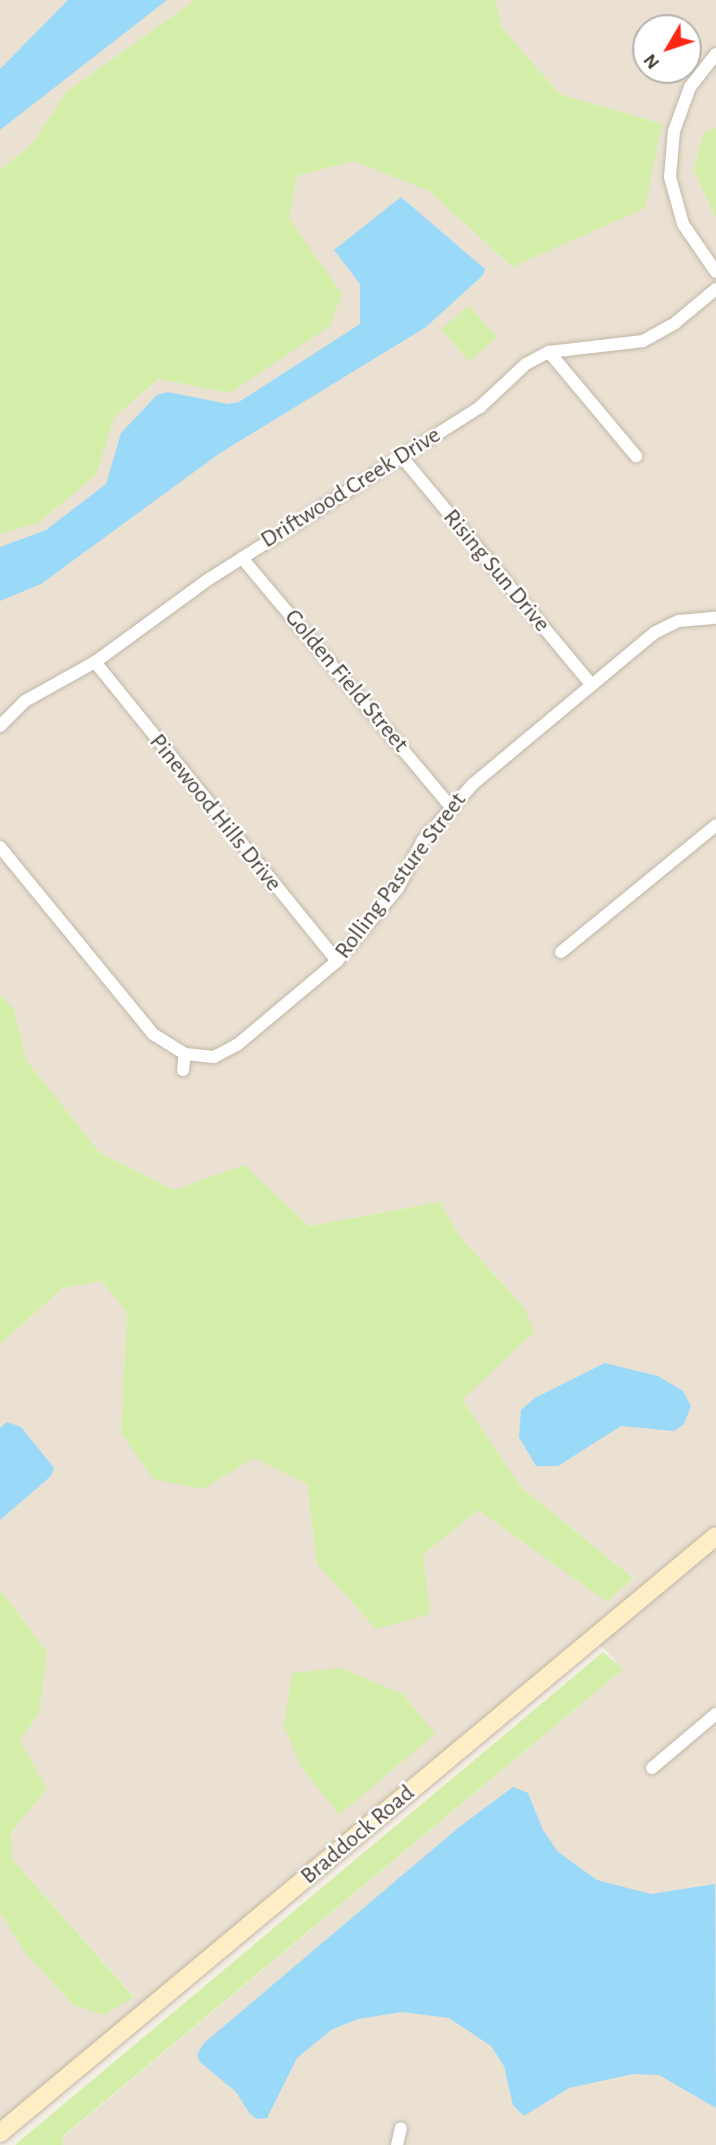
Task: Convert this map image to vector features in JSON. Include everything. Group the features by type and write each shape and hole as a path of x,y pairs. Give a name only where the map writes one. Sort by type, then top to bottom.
{"street":[{"path":"716,54 690,87 674,131 670,177 683,225 716,272"},
{"name":"Driftwood Creek Drive","path":"0,726 24,701 95,662 242,558 480,407 526,364 549,352 643,341 675,323 716,289"},
{"path":"549,352 636,456"},
{"name":"Rising Sun Drive","path":"401,456 592,685"},
{"name":"Golden Field Street","path":"242,558 450,805"},
{"name":"Rolling Pasture Street","path":"185,1055 214,1057 237,1045 337,961 398,888 423,840 450,805 654,633 679,621 716,618"},
{"name":"Pinewood Hills Drive","path":"95,662 337,961"},
{"path":"561,952 716,825"},
{"path":"0,848 153,1034 185,1055 183,1070"},
{"name":"Braddock Road","path":"0,2133 716,1536"},
{"path":"652,1768 716,1714"},
{"path":"397,2145 401,2128"}],"shaded area":[{"path":"0,0 195,0 66,92 32,143 0,170"},
{"path":"496,0 716,0 716,127 704,133 693,169 716,218 716,1528 0,2125 0,1913 26,1954 134,1996 13,1860 11,1833 47,1789 20,1740 39,1714 47,1652 0,1589 0,1344 63,1288 102,1281 127,1313 121,1433 203,1489 254,1458 307,1484 317,1564 423,1555 478,1510 607,1602 633,1578 522,1488 461,1399 524,1307 460,1237 440,1202 308,1226 244,1165 174,1190 100,1153 26,1060 14,1010 0,995 0,534 38,523 96,475 113,417 160,379 230,393 341,294 289,218 297,176 353,161 429,191 512,267 662,124 560,94 501,27","holes":["341,1668 403,1694 434,1734"]},
{"path":"716,1547 716,2145 63,2145 63,2137 623,1669 599,1644"}],"green space":[{"path":"195,0 496,0 501,27 560,94 662,124 645,208 512,267 429,191 353,161 297,176 289,218 342,294 330,326 230,393 159,379 114,417 96,475 38,523 0,534 0,170 32,143 66,92"},
{"path":"716,127 716,218 693,169 704,133"},
{"path":"469,305 497,337 469,362 441,329"},
{"path":"0,995 14,1009 26,1060 100,1153 174,1190 244,1165 309,1226 440,1202 460,1237 524,1307 534,1332 462,1400 522,1488 633,1578 607,1602 478,1510 423,1555 430,1614 376,1629 317,1564 307,1484 254,1458 203,1489 153,1479 121,1433 127,1313 102,1281 63,1288 0,1344"},
{"path":"0,1589 47,1652 39,1714 20,1740 47,1789 11,1833 13,1860 134,1997 104,2015 73,2005 26,1954 0,1913"},
{"path":"603,1652 623,1669 63,2136 63,2145 15,2145"},
{"path":"341,1668 403,1694 435,1734 339,1815 301,1767 284,1726 292,1673"}],"water":[{"path":"68,0 167,0 0,130 0,69"},
{"path":"401,197 485,269 483,275 426,327 220,453 41,584 0,601 0,547 46,530 106,484 121,433 157,395 168,392 228,404 239,402 360,324 360,284 334,250"},
{"path":"605,1363 658,1376 683,1391 691,1406 684,1424 674,1431 621,1426 558,1466 536,1466 519,1437 521,1410 535,1398"},
{"path":"7,1422 21,1427 54,1468 51,1476 0,1520 0,1428"},
{"path":"513,1787 528,1793 543,1830 558,1852 597,1880 651,1894 715,1884 716,2108 659,2075 633,2074 569,2088 524,2116 513,2105 504,2066 491,2046 449,2018 402,2012 358,2019 331,2030 297,2058 267,2118 257,2119 250,2114 236,2092 200,2062 197,2055 204,2043 458,1828"}]}
